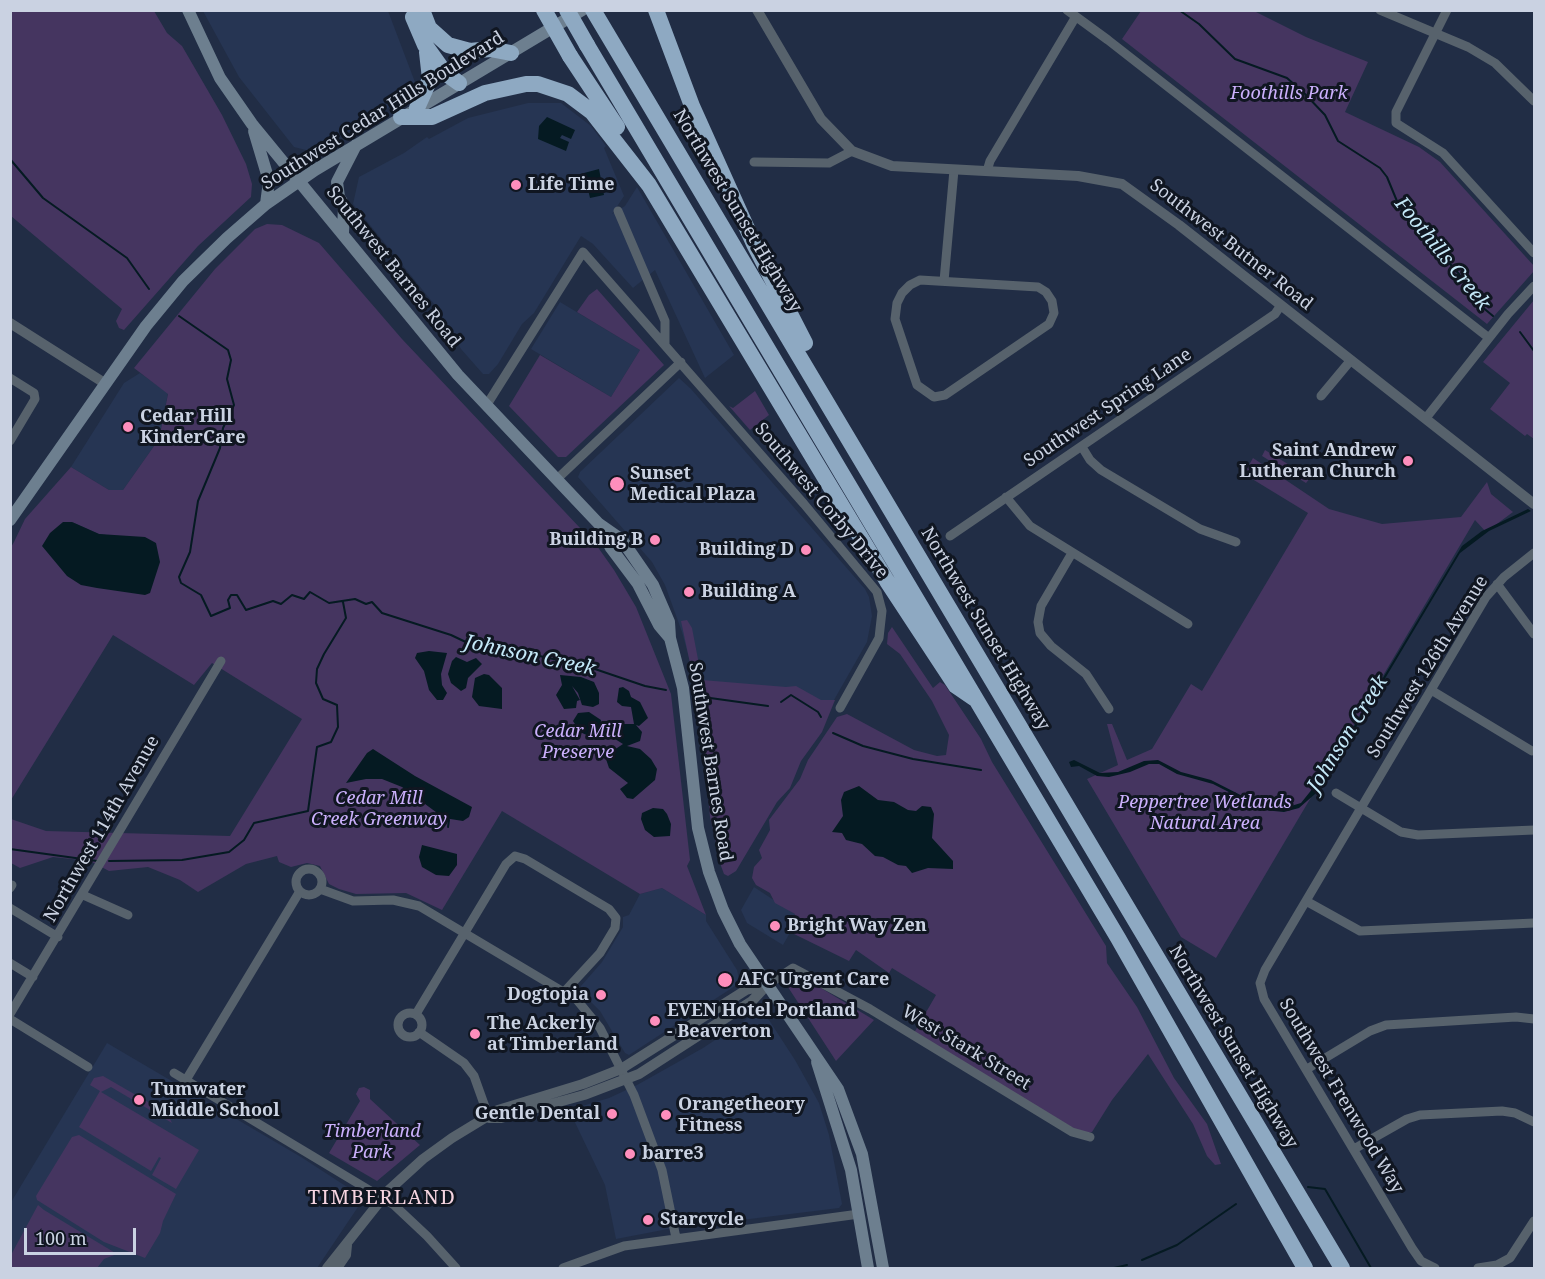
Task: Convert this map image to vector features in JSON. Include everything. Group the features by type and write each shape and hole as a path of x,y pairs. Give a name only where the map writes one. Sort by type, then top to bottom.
{"highway":[{"path":"411,10 425,45 448,78 459,83"},
{"path":"422,10 429,28 448,45 471,51 490,50 511,53"},
{"path":"543,10 570,56 639,161 649,185"},
{"path":"567,10 1118,938 1305,1269"},
{"name":"Northwest Sunset Highway","path":"593,10 1342,1269"},
{"path":"656,10 692,106 754,244 806,345 802,359"},
{"path":"417,108 430,79 425,45"},
{"path":"401,117 432,117 485,93 514,85 538,84 568,94 592,112 649,185 893,590 956,686 979,702"}],"main road":[{"name":"Southwest Barnes Road","path":"188,10 220,78 252,124 441,356 599,524 622,540 653,585 669,622 670,638 686,704 698,828 706,864 732,929 817,1061"},
{"name":"Southwest Cedar Hills Boulevard","path":"13,515 171,295 210,254 266,204 357,144 582,10"},
{"path":"252,124 269,181 266,204"},
{"path":"343,233 344,206 339,197 338,182 357,144"},
{"name":"Southwest Barnes Road","path":"599,524 611,548 638,584 659,625 670,638"},
{"path":"638,584 653,585"},
{"path":"817,1061 846,1148 868,1269"},
{"path":"817,1061 838,1089 855,1131 866,1176 883,1269"}],"street":[{"name":"Southwest Butner Road","path":"757,10 821,119 852,151 892,166 1092,177 1122,184 1352,360 1534,504"},
{"path":"1067,10 1490,338"},
{"path":"1380,10 1434,32 1495,63 1534,101"},
{"path":"1447,10 1396,112 1396,123 1401,129 1443,153 1534,253"},
{"path":"987,171 990,160 1075,18"},
{"path":"754,162 829,163 852,151"},
{"path":"944,281 954,170"},
{"path":"618,211 665,321 665,345"},
{"name":"Southwest Corby Drive","path":"486,406 583,252 681,362 865,575 877,592 882,611 879,638 840,708"},
{"path":"920,280 944,281 1038,287 1047,292 1052,301 1054,313 1049,324 945,395 934,397 917,385 895,319 897,303 910,285 920,280"},
{"path":"1426,418 1534,286"},
{"name":"Southwest Spring Lane","path":"950,536 1275,314 1281,305"},
{"path":"10,323 106,384"},
{"path":"1321,396 1352,360"},
{"path":"557,479 681,362"},
{"path":"10,378 34,393 35,399 10,441"},
{"path":"1082,447 1101,470 1200,529 1236,542"},
{"path":"1006,497 1030,526 1188,624"},
{"path":"1072,553 1041,606 1038,622 1040,633 1051,646 1086,674 1109,709"},
{"name":"Southwest 126th Avenue","path":"1362,808 1431,690 1497,584 1534,553"},
{"path":"1497,584 1534,634"},
{"name":"Northwest 114th Avenue","path":"10,1014 221,661"},
{"path":"1431,690 1532,751"},
{"path":"1336,793 1401,832 1418,835 1534,830"},
{"name":"Southwest Frenwood Way","path":"1362,808 1264,969 1260,983 1264,999 1412,1248 1421,1261 1435,1269"},
{"path":"416,1014 509,859 518,856 609,909 616,918 615,928 597,958 565,991"},
{"path":"320,889 321,876 314,870 308,869 298,876 297,886 300,891 309,895 320,889 353,901 393,900 413,903 565,991 596,1022 624,1074 662,1170 676,1238"},
{"path":"186,1080 300,891"},
{"path":"83,895 128,915"},
{"path":"1306,901 1349,927 1360,931 1534,923"},
{"path":"10,908 58,937"},
{"path":"10,963 33,977"},
{"name":"West Stark Street","path":"767,985 793,968 870,1009 1071,1132 1090,1137"},
{"path":"327,1269 382,1197 437,1148 504,1107 654,1065 752,1001 767,985"},
{"path":"404,1014 416,1014 422,1023 419,1032 410,1036 399,1028 399,1021 404,1014"},
{"path":"1307,1069 1371,1031 1386,1025 1516,1017 1534,1019"},
{"path":"10,1019 88,1067"},
{"path":"419,1032 464,1063 474,1076 489,1118"},
{"path":"174,1073 382,1197 427,1236 456,1269"},
{"path":"1354,1149 1407,1119 1420,1115 1502,1111 1515,1113 1534,1122"},
{"path":"563,1269 624,1246 859,1214"},
{"path":"1478,1269 1497,1265 1510,1258 1534,1221"},
{"path":"337,1269 346,1255 347,1245"}],"shaded area":[{"path":"203,11 388,11 418,90 314,152 294,147 239,77"},
{"path":"528,103 561,103 591,126 606,146 604,148 624,196 612,214 625,206 637,187 734,355 705,378 655,270 633,288 593,244 581,236 534,313 522,324 498,364 489,374 483,374 461,349 434,304 353,204 359,177 404,153 427,137 429,139 468,118"},
{"path":"547,117 575,130 571,139 562,135 560,138 569,142 566,151 538,139 539,126"},
{"path":"599,169 604,195 590,198 584,173"},
{"path":"560,302 640,350 611,397 531,349"},
{"name":"Cedar Hill KinderCare","path":"140,373 168,393 159,439 123,490 109,490 71,467 124,383"},
{"path":"679,378 865,589 869,597 872,616 867,642 826,714 697,687 682,632 665,585 652,562 578,477 580,472"},
{"path":"1528,509 1531,511 1489,531 1460,553 1331,769 1315,794 1299,808 1284,812 1264,810 1213,784 1177,774 1159,764 1149,764 1109,777 1097,776 1079,766 1071,767 1069,762 1074,760 1100,773 1118,772 1144,761 1158,760 1181,772 1211,780 1262,806 1281,809 1301,803 1329,768 1462,546 1482,531"},
{"path":"63,522 72,522 99,534 145,537 156,543 160,562 150,593 145,595 81,585 67,576 42,546 50,533"},
{"path":"429,651 447,653 441,674 442,685 447,693 443,700 437,700 429,690 424,671 415,658 417,653"},
{"path":"456,657 467,662 476,658 482,664 468,678 466,688 461,691 451,683 448,674 452,661"},
{"path":"484,674 489,675 502,688 502,709 479,706 472,697 475,678"},
{"path":"560,675 581,677 594,682 599,693 599,704 593,707 582,705 578,693 572,686 580,700 577,701 576,708 564,709 556,695 562,685"},
{"path":"623,687 629,691 631,697 640,702 648,718 639,726 636,725 642,732 640,741 627,746 640,749 651,759 657,769 655,780 633,799 627,798 620,789 628,783 609,768 605,756 623,744 615,739 604,738 610,724 634,724 631,707 622,706 617,702 619,688"},
{"path":"589,712 601,720 599,736 593,738 580,732 573,721 578,713"},
{"path":"373,749 415,776 472,807 469,817 463,821 444,818 402,787 382,779 346,783 367,753"},
{"path":"859,786 878,800 894,802 908,810 916,811 922,806 931,807 934,814 932,838 953,861 953,869 928,868 912,873 906,866 875,856 862,844 846,840 842,833 832,832 843,816 841,800 844,792"},
{"path":"653,808 663,809 667,814 671,824 670,836 654,837 645,830 641,819 642,813"},
{"path":"422,845 457,854 457,865 449,876 436,875 422,867 419,857"},
{"path":"754,887 795,914 790,923 791,931 783,945 747,923 741,910"},
{"path":"662,888 706,915 706,921 737,970 739,979 735,986 629,1055 625,1053 600,1011 581,992 581,986 602,962 623,927 623,917 629,915 640,894"},
{"path":"761,1013 769,1020 795,1060 819,1103 829,1135 842,1204 839,1208 668,1229 616,1239 605,1185 569,1110 609,1098 637,1085 703,1048 753,1015"},
{"name":"Tumwater Middle School","path":"107,1043 301,1157 361,1196 362,1201 317,1268 11,1268 10,1204"}],"green space":[{"path":"11,10 154,11 167,33 182,46 222,115 246,164 252,184 251,197 198,246 124,330 119,328 116,321 122,309 11,216"},
{"name":"Foothills Park","path":"1141,11 1254,11 1306,37 1368,62 1345,112 1419,147 1440,162 1534,266 1534,271 1487,324 1122,39"},
{"path":"267,224 282,225 319,243 402,339 597,546 614,570 636,607 671,694 690,860 687,866 706,915 662,888 640,894 502,811 442,910 406,893 356,894 339,889 329,884 320,866 307,863 291,867 279,862 277,856 246,864 198,892 180,880 148,867 109,871 90,861 53,857 20,868 11,863 11,819 46,831 230,836 302,719 212,663 194,685 113,635 11,800 10,549 25,519 71,467 109,490 123,490 159,439 168,394 134,368 215,269 255,229","holes":["72,522 99,534 113,536 155,577"]},
{"path":"597,289 664,365 566,457 558,457 509,406 540,355 611,397 640,350 577,312 589,295"},
{"path":"1534,300 1534,439 1527,434 1525,436 1490,409 1510,383 1483,362"},
{"path":"755,391 769,415 750,430 729,406 733,408"},
{"path":"1265,450 1311,477 1306,483 1262,456"},
{"name":"Peppertree Wetlands Natural Area","path":"1253,458 1329,509 1382,524 1461,517 1487,482 1491,494 1513,512 1486,532 1475,520 1216,958 1181,937 1087,779 1118,765 1107,724 1112,724 1127,760 1152,749 1191,684 1202,691 1308,513 1244,474"},
{"path":"687,620 692,628 702,680 796,686 821,700 835,700 822,732 801,761 790,788 777,802 736,871 728,876 724,874 721,866 710,817 700,710 681,621"},
{"path":"892,627 933,688 940,682 945,685 981,739 992,762 1106,946 1107,963 1137,1007 1174,1078 1207,1124 1221,1164 1215,1165 1207,1156 1193,1124 1148,1054 1112,1100 1092,1132 1083,1134 914,1033 936,995 892,968 889,973 856,950 849,961 794,934 790,924 795,914 775,903 770,893 756,885 752,878 754,867 762,858 759,850 770,830 769,820 800,779 808,760 837,717 847,714 914,750 937,756 946,755 949,735 932,701 900,654 887,644 888,633"},
{"path":"806,979 874,1020 836,1061 786,984"},
{"path":"103,1076 167,1113 172,1123 111,1087 101,1092 199,1150 176,1189 152,1175 161,1158 159,1157 151,1171 79,1127 100,1091 90,1085 94,1078"},
{"name":"Timberland Park","path":"364,1087 370,1090 370,1099 420,1145 377,1181 329,1153 360,1101 356,1094 359,1088"},
{"path":"79,1135 176,1194 160,1233 145,1258 104,1242 37,1200 36,1196 72,1137"},
{"path":"38,1205 117,1254 104,1259 97,1268 11,1268 11,1255"}],"waterway":[{"name":"Foothills Creek","path":"1179,10 1199,24 1235,59 1287,78 1305,94 1325,115 1338,141 1380,168 1387,177 1399,206 1459,274 1481,306 1493,316"},
{"name":"Johnson Creek","path":"10,159 43,198 127,258 149,289"},
{"name":"Johnson Creek","path":"179,316 228,350 231,360 227,379 234,405 223,428 220,448 198,501 190,552 179,577 181,583 201,595 211,616 230,608 228,600 231,595 237,595 246,610 273,601 281,604 292,595 304,599 310,592 329,603 355,599 366,604 372,602 382,613 451,635 472,645 502,648 586,666 645,686 666,690"},
{"name":"Foothills Creek","path":"1520,332 1534,351"},
{"path":"109,861 182,860 229,852 244,840 254,823 308,811 317,747 331,742 338,727 337,705 323,699 316,683 317,669 346,618 343,602"},
{"name":"Johnson Creek","path":"781,702 791,695 818,712 821,717"},
{"name":"Johnson Creek","path":"703,697 768,706"},
{"name":"Johnson Creek","path":"833,733 863,746 913,759 981,770"},
{"path":"448,827 449,820"},
{"path":"10,849 97,861"},
{"path":"1308,1187 1325,1189 1371,1268"},
{"path":"1142,1260 1177,1245 1236,1204"},
{"path":"1114,1268 1127,1265"}],"place":[{"name":"Life Time","path":"516,185"},
{"name":"Cedar Hill KinderCare","path":"128,427"},
{"name":"Saint Andrew Lutheran Church","path":"1408,461"},
{"name":"Sunset Medical Plaza","path":"617,484"},
{"name":"Building B","path":"655,540"},
{"name":"Building D","path":"806,550"},
{"name":"Building A","path":"689,592"},
{"name":"Bright Way Zen","path":"775,926"},
{"name":"AFC Urgent Care","path":"725,980"},
{"name":"Dogtopia","path":"601,995"},
{"name":"EVEN Hotel Portland - Beaverton","path":"655,1021"},
{"name":"The Ackerly at Timberland","path":"475,1034"},
{"name":"Tumwater Middle School","path":"139,1100"},
{"name":"Gentle Dental","path":"612,1114"},
{"name":"Orangetheory Fitness","path":"666,1115"},
{"name":"barre3","path":"630,1154"},
{"name":"Starcycle","path":"648,1220"}],"district":[{"name":"TIMBERLAND","path":"382,1198"}],"park label":[{"name":"Cedar Mill Preserve","path":"578,742"},
{"name":"Cedar Mill Creek Greenway","path":"379,809"}]}
